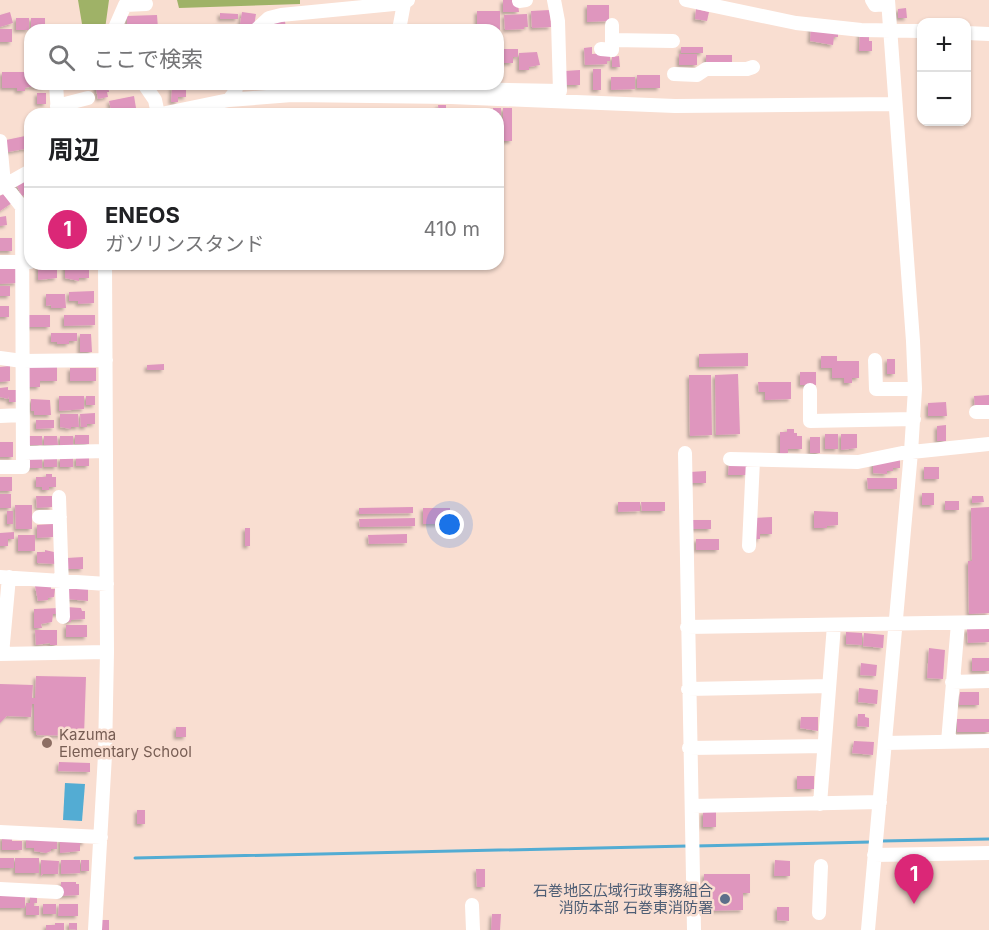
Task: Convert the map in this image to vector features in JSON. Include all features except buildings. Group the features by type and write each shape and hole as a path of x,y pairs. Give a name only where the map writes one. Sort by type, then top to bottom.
{"street":[{"path":"519,1 526,0"},
{"path":"504,88 560,91 559,32 554,0"},
{"path":"686,0 715,3 796,23 861,30 917,31"},
{"path":"868,930 915,389 914,341 888,2 875,5 872,0"},
{"path":"262,24 268,18 281,15 406,2 400,24"},
{"path":"117,24 125,5 146,4"},
{"path":"601,50 612,50 612,25"},
{"path":"971,33 989,34"},
{"path":"612,40 673,41"},
{"path":"674,74 697,75 706,69 753,67"},
{"path":"56,90 57,108"},
{"path":"148,90 157,108"},
{"path":"229,100 236,90"},
{"path":"189,108 229,100 388,90 675,106 895,104"},
{"path":"62,108 88,98"},
{"path":"0,141 2,186 22,207 24,221"},
{"path":"2,186 24,174"},
{"path":"0,262 24,262"},
{"path":"23,460 22,360 26,270"},
{"path":"95,930 101,837 107,652 105,270"},
{"path":"0,358 106,360"},
{"path":"875,360 876,389 915,389"},
{"path":"810,390 810,421 914,419"},
{"path":"0,416 22,415"},
{"path":"730,459 858,462 911,452 989,444"},
{"path":"0,467 23,460 106,451"},
{"path":"685,453 694,930"},
{"path":"749,546 753,460"},
{"path":"59,497 63,617"},
{"path":"39,517 60,517"},
{"path":"106,584 63,581 35,572 4,577 1,652 107,652"},
{"path":"687,627 989,622"},
{"path":"948,742 958,623"},
{"path":"820,804 834,625"},
{"path":"952,682 989,681"},
{"path":"688,689 829,686"},
{"path":"885,743 989,741"},
{"path":"689,748 824,746"},
{"path":"692,807 880,802"},
{"path":"0,832 101,837"},
{"path":"875,846 989,853"},
{"path":"819,913 821,866"},
{"path":"0,889 57,892"},
{"path":"472,905 473,930"}],"green space":[{"path":"78,0 109,0 106,24 82,24"},
{"path":"177,0 300,0 300,4 179,8"}],"water":[{"path":"65,783 85,784 82,821 63,820"}],"waterway":[{"path":"881,841 989,839"},
{"path":"695,846 871,842"},
{"path":"135,858 688,846"}],"place":[{"name":"Kazuma Elementary School","path":"47,743"},
{"name":"石巻地区広域行政事務組合 消防本部 石巻東消防署","path":"725,899"},
{"name":"ENEOS","path":"914,904"}]}
